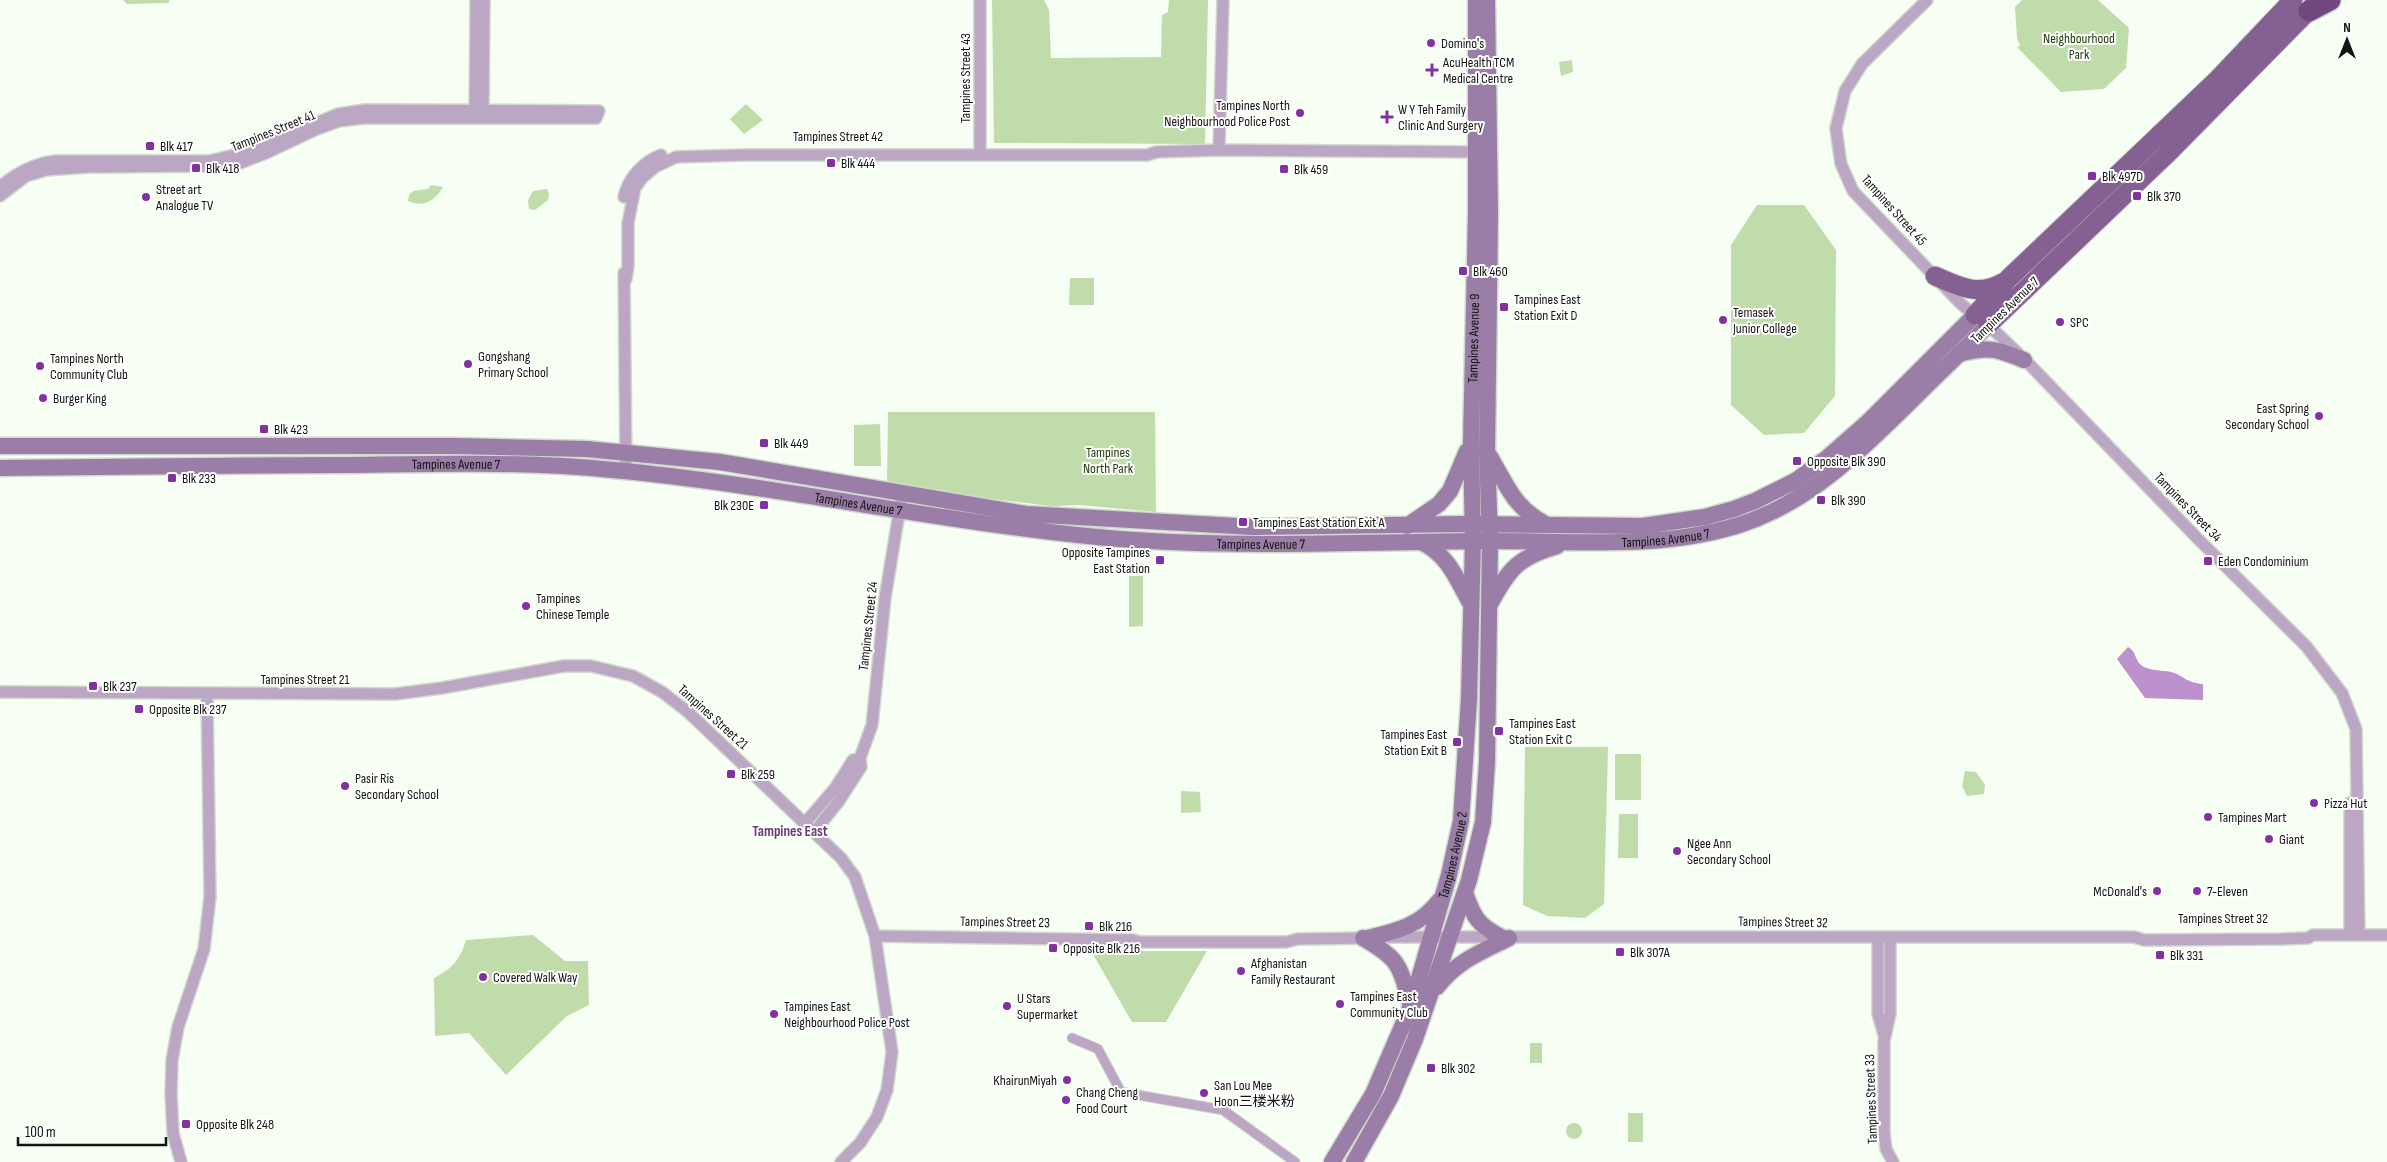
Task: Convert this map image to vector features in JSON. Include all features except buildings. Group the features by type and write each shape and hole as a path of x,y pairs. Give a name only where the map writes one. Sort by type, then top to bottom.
{"highway":[{"path":"2307,4 2330,0"}],"main road":[{"name":"Tampines Avenue 9","path":"1476,0 1482,152 1490,532"},
{"name":"Tampines Avenue 9","path":"1473,532 1471,442 1487,0"},
{"name":"Tampines Avenue 7","path":"1490,532 1572,541 1637,542 1707,535 1743,524 1776,510 1803,495 1857,454 1957,355 2009,278 2216,81 2307,4"},
{"name":"Tampines Avenue 7","path":"0,468 409,463 626,471 901,503 1195,526 1407,526 1490,532 1549,526 1643,526 1678,522 1734,509 1773,493 1812,469 1850,438 2166,156 2307,4"},
{"path":"1935,276 1969,291 1986,290 2009,278"},
{"path":"1957,355 1983,348 1998,350 2024,360"},
{"path":"1407,526 1439,504 1450,491 1471,442"},
{"name":"Tampines Avenue 7","path":"0,446 505,446 627,452 720,462 826,479 901,503 1032,530 1116,538 1258,544 1417,541 1473,532"},
{"path":"1487,452 1517,504 1530,516 1549,526"},
{"name":"Tampines Avenue 2","path":"1333,1161 1376,1086 1411,1006 1432,936 1461,821 1469,699 1473,532"},
{"name":"Tampines Avenue 2","path":"1354,1162 1371,1133 1402,1069 1452,936 1476,855 1483,822 1487,762 1490,532"},
{"path":"1417,541 1438,551 1458,578 1470,603"},
{"path":"1489,606 1512,570 1526,556 1572,541"},
{"path":"1465,893 1476,919 1483,927 1505,937"},
{"path":"1365,938 1398,931 1418,923 1430,912 1443,895"},
{"path":"1430,997 1458,965 1468,957 1505,937"},
{"path":"1365,938 1392,956 1398,965 1411,1006"},
{"path":"1369,1162 1371,1133"}],"street":[{"path":"476,0 479,115"},
{"path":"479,115 484,0"},
{"name":"Tampines Street 43","path":"980,0 980,153"},
{"path":"1220,150 1223,0"},
{"name":"Tampines Street 45","path":"1927,0 1855,72 1843,97 1836,128 1841,164 1853,191 1961,304 1981,320"},
{"name":"Tampines Street 41","path":"0,187 9,179 34,166 55,161 209,161 237,155 316,126 339,121 364,118 599,111 596,118 479,115"},
{"name":"Tampines Street 41","path":"0,196 26,176 46,170 88,166 215,166 240,163 266,153 316,126"},
{"name":"Tampines Street 42","path":"626,471 626,279 622,223 625,193 637,172 659,155 687,150 980,153 1147,150 1156,152 1220,150 1482,152"},
{"name":"Tampines Street 34","path":"1981,320 2024,360 2199,540 2306,646 2339,687 2356,729 2353,766 2354,935"},
{"name":"Tampines Street 24","path":"814,832 861,767 860,758 875,711 885,598 901,503"},
{"name":"Tampines Street 21","path":"0,692 395,694 442,688 554,667 591,666 606,668 633,676 672,700 805,823 841,858 855,877 875,936 892,1052 890,1074 883,1103 870,1131 841,1162"},
{"path":"181,1162 173,1133 172,1060 178,1027 204,950 210,897 207,694"},
{"name":"Tampines Street 24","path":"805,823 836,787 853,760 860,758"},
{"name":"Tampines Street 32","path":"1432,936 2134,937 2144,933 2306,932 2313,935 2354,935"},
{"path":"2354,935 2387,935"},
{"name":"Tampines Street 23","path":"875,936 1133,940 1140,936 1241,938 1286,942 1298,939 1432,936"},
{"name":"Tampines Street 33","path":"1878,938 1878,1014 1884,1035"},
{"name":"Tampines Street 33","path":"1890,938 1890,1014 1884,1035 1884,1142 1893,1162"},
{"path":"1072,1038 1098,1050 1121,1092 1223,1110 1296,1162"}],"green space":[{"path":"123,0 169,0 169,3 127,4"},
{"path":"992,0 1044,0 1049,10 1051,58 1161,57 1162,15 1168,12 1169,0 1208,0 1205,144 994,143"},
{"name":"Neighbourhood Park","path":"2022,0 2098,0 2129,28 2126,68 2104,89 2061,92 2017,47 2020,46 2017,38 2015,7"},
{"path":"1572,60 1573,72 1561,76 1559,62"},
{"path":"746,104 763,120 744,134 730,119"},
{"path":"431,185 443,187 428,202 419,204 408,201 409,195 413,191 428,189"},
{"path":"547,189 549,194 548,200 535,210 529,209 528,200 533,191"},
{"path":"1757,205 1804,205 1836,250 1835,396 1804,433 1764,435 1731,405 1731,245"},
{"path":"1070,278 1094,278 1094,305 1069,305"},
{"name":"Tampines North Park","path":"888,412 1155,412 1156,512 1079,505 1050,506 887,486"},
{"path":"880,424 881,466 854,466 854,425"},
{"path":"1129,576 1143,576 1143,626 1129,627"},
{"path":"1525,747 1608,747 1604,904 1585,918 1547,916 1523,905"},
{"path":"1615,754 1641,754 1641,800 1615,800"},
{"path":"1965,771 1976,772 1985,785 1984,794 1967,796 1962,786"},
{"path":"1181,791 1200,792 1201,812 1181,813"},
{"path":"1619,814 1638,814 1638,858 1618,858"},
{"path":"533,935 565,961 588,961 589,1005 567,1016 506,1075 469,1033 435,1036 434,978 446,971 454,963 461,953 466,940"},
{"path":"1091,951 1207,951 1166,1022 1132,1022"},
{"path":"1530,1043 1542,1043 1542,1063 1530,1063"},
{"path":"1628,1113 1643,1113 1643,1142 1628,1142"},
{"path":"1574,1123 1580,1125 1582,1131 1580,1137 1574,1139 1568,1137 1566,1131 1568,1125"}],"shaded area":[{"path":"2128,647 2144,667 2171,672 2189,681 2203,684 2203,700 2145,698 2117,659"}],"place":[{"name":"Domino's","path":"1431,43"},
{"name":"AcuHealth TCM Medical Centre","path":"1432,70"},
{"name":"Tampines North Neighbourhood Police Post","path":"1300,113"},
{"name":"W Y Teh Family Clinic And Surgery","path":"1387,117"},
{"name":"Blk 417","path":"150,146"},
{"name":"Blk 444","path":"831,163"},
{"name":"Blk 418","path":"196,168"},
{"name":"Blk 459","path":"1284,169"},
{"name":"Blk 497D","path":"2092,176"},
{"name":"Blk 370","path":"2137,196"},
{"name":"Street art Analogue TV","path":"146,197"},
{"name":"Blk 460","path":"1463,271"},
{"name":"Tampines East Station Exit D","path":"1504,307"},
{"name":"Temasek Junior College","path":"1723,320"},
{"name":"SPC","path":"2060,322"},
{"name":"Gongshang Primary School","path":"468,364"},
{"name":"Tampines North Community Club","path":"40,366"},
{"name":"Burger King","path":"43,398"},
{"name":"East Spring Secondary School","path":"2319,416"},
{"name":"Blk 423","path":"264,429"},
{"name":"Blk 449","path":"764,443"},
{"name":"Opposite Blk 390","path":"1797,461"},
{"name":"Blk 233","path":"172,478"},
{"name":"Blk 390","path":"1821,500"},
{"name":"Blk 230E","path":"764,505"},
{"name":"Tampines East Station Exit A","path":"1243,522"},
{"name":"Opposite Tampines East Station","path":"1160,560"},
{"name":"Eden Condominium","path":"2208,561"},
{"name":"Tampines Chinese Temple","path":"526,606"},
{"name":"Blk 237","path":"93,686"},
{"name":"Opposite Blk 237","path":"139,709"},
{"name":"Tampines East Station Exit C","path":"1499,731"},
{"name":"Tampines East Station Exit B","path":"1457,742"},
{"name":"Blk 259","path":"731,774"},
{"name":"Pasir Ris Secondary School","path":"345,786"},
{"name":"Pizza Hut","path":"2314,803"},
{"name":"Tampines Mart","path":"2208,817"},
{"name":"Giant","path":"2269,839"},
{"name":"Ngee Ann Secondary School","path":"1677,851"},
{"name":"McDonald's","path":"2157,891"},
{"name":"7-Eleven","path":"2197,891"},
{"name":"Blk 216","path":"1089,926"},
{"name":"Opposite Blk 216","path":"1053,948"},
{"name":"Blk 307A","path":"1620,952"},
{"name":"Blk 331","path":"2160,955"},
{"name":"Afghanistan Family Restaurant","path":"1241,971"},
{"name":"Covered Walk Way","path":"483,977"},
{"name":"Tampines East Community Club","path":"1340,1004"},
{"name":"U Stars Supermarket","path":"1007,1006"},
{"name":"Tampines East Neighbourhood Police Post","path":"774,1014"},
{"name":"Blk 302","path":"1431,1068"},
{"name":"KhairunMiyah","path":"1067,1080"},
{"name":"San Lou Mee Hoon三楼米粉","path":"1204,1093"},
{"name":"Chang Cheng Food Court","path":"1066,1100"},
{"name":"Opposite Blk 248","path":"186,1124"}],"district":[{"name":"Tampines East","path":"790,831"}]}
